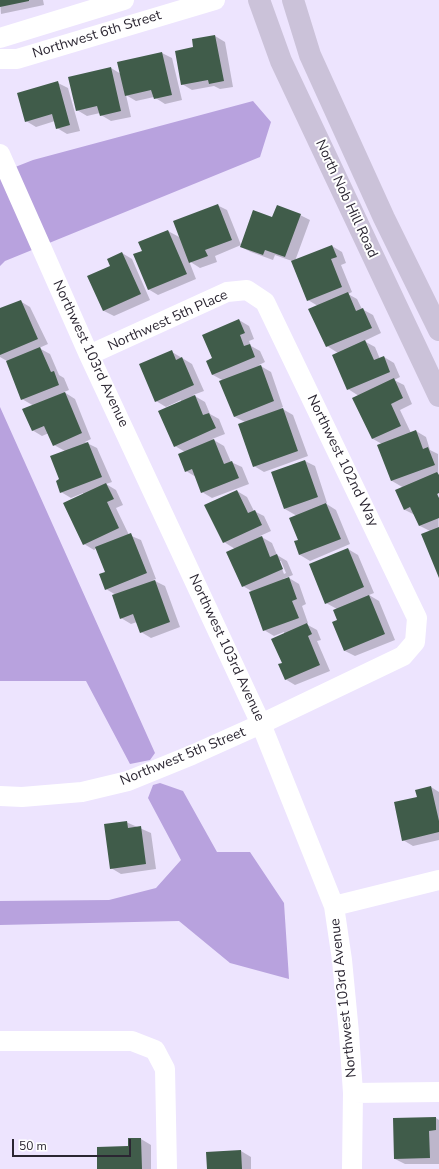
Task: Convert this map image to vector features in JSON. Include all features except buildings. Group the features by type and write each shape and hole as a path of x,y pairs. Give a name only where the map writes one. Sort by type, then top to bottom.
{"main road":[{"name":"North Nob Hill Road","path":"259,0 281,61 439,396"},
{"name":"North Nob Hill Road","path":"293,0 310,55 384,218 439,330"}],"street":[{"name":"Northwest 6th Street","path":"0,38 124,0"},
{"name":"Northwest 6th Street","path":"0,59 17,59 215,0"},
{"name":"Northwest 103rd Avenue","path":"2,158 89,355 261,724 334,906 342,960 353,1093 352,1169"},
{"name":"Northwest 5th Place","path":"89,355 227,292 247,290"},
{"name":"Northwest 102nd Way","path":"247,290 265,302 417,618 415,642"},
{"name":"Northwest 5th Street","path":"0,796 22,797 82,792 128,781 192,756 403,656 415,642"},
{"path":"334,906 439,880"},
{"path":"0,1041 132,1040 155,1050 165,1069 168,1169"},
{"path":"353,1093 439,1092"}],"shaded area":[{"path":"253,101 271,122 260,157 5,261 0,266 0,173 33,160"},
{"path":"0,407 155,753 150,760 130,764 86,681 0,681"},
{"path":"160,783 183,791 217,852 250,852 284,903 289,979 230,963 179,921 0,925 0,901 109,900 156,888 181,860 148,798 153,785"}]}
